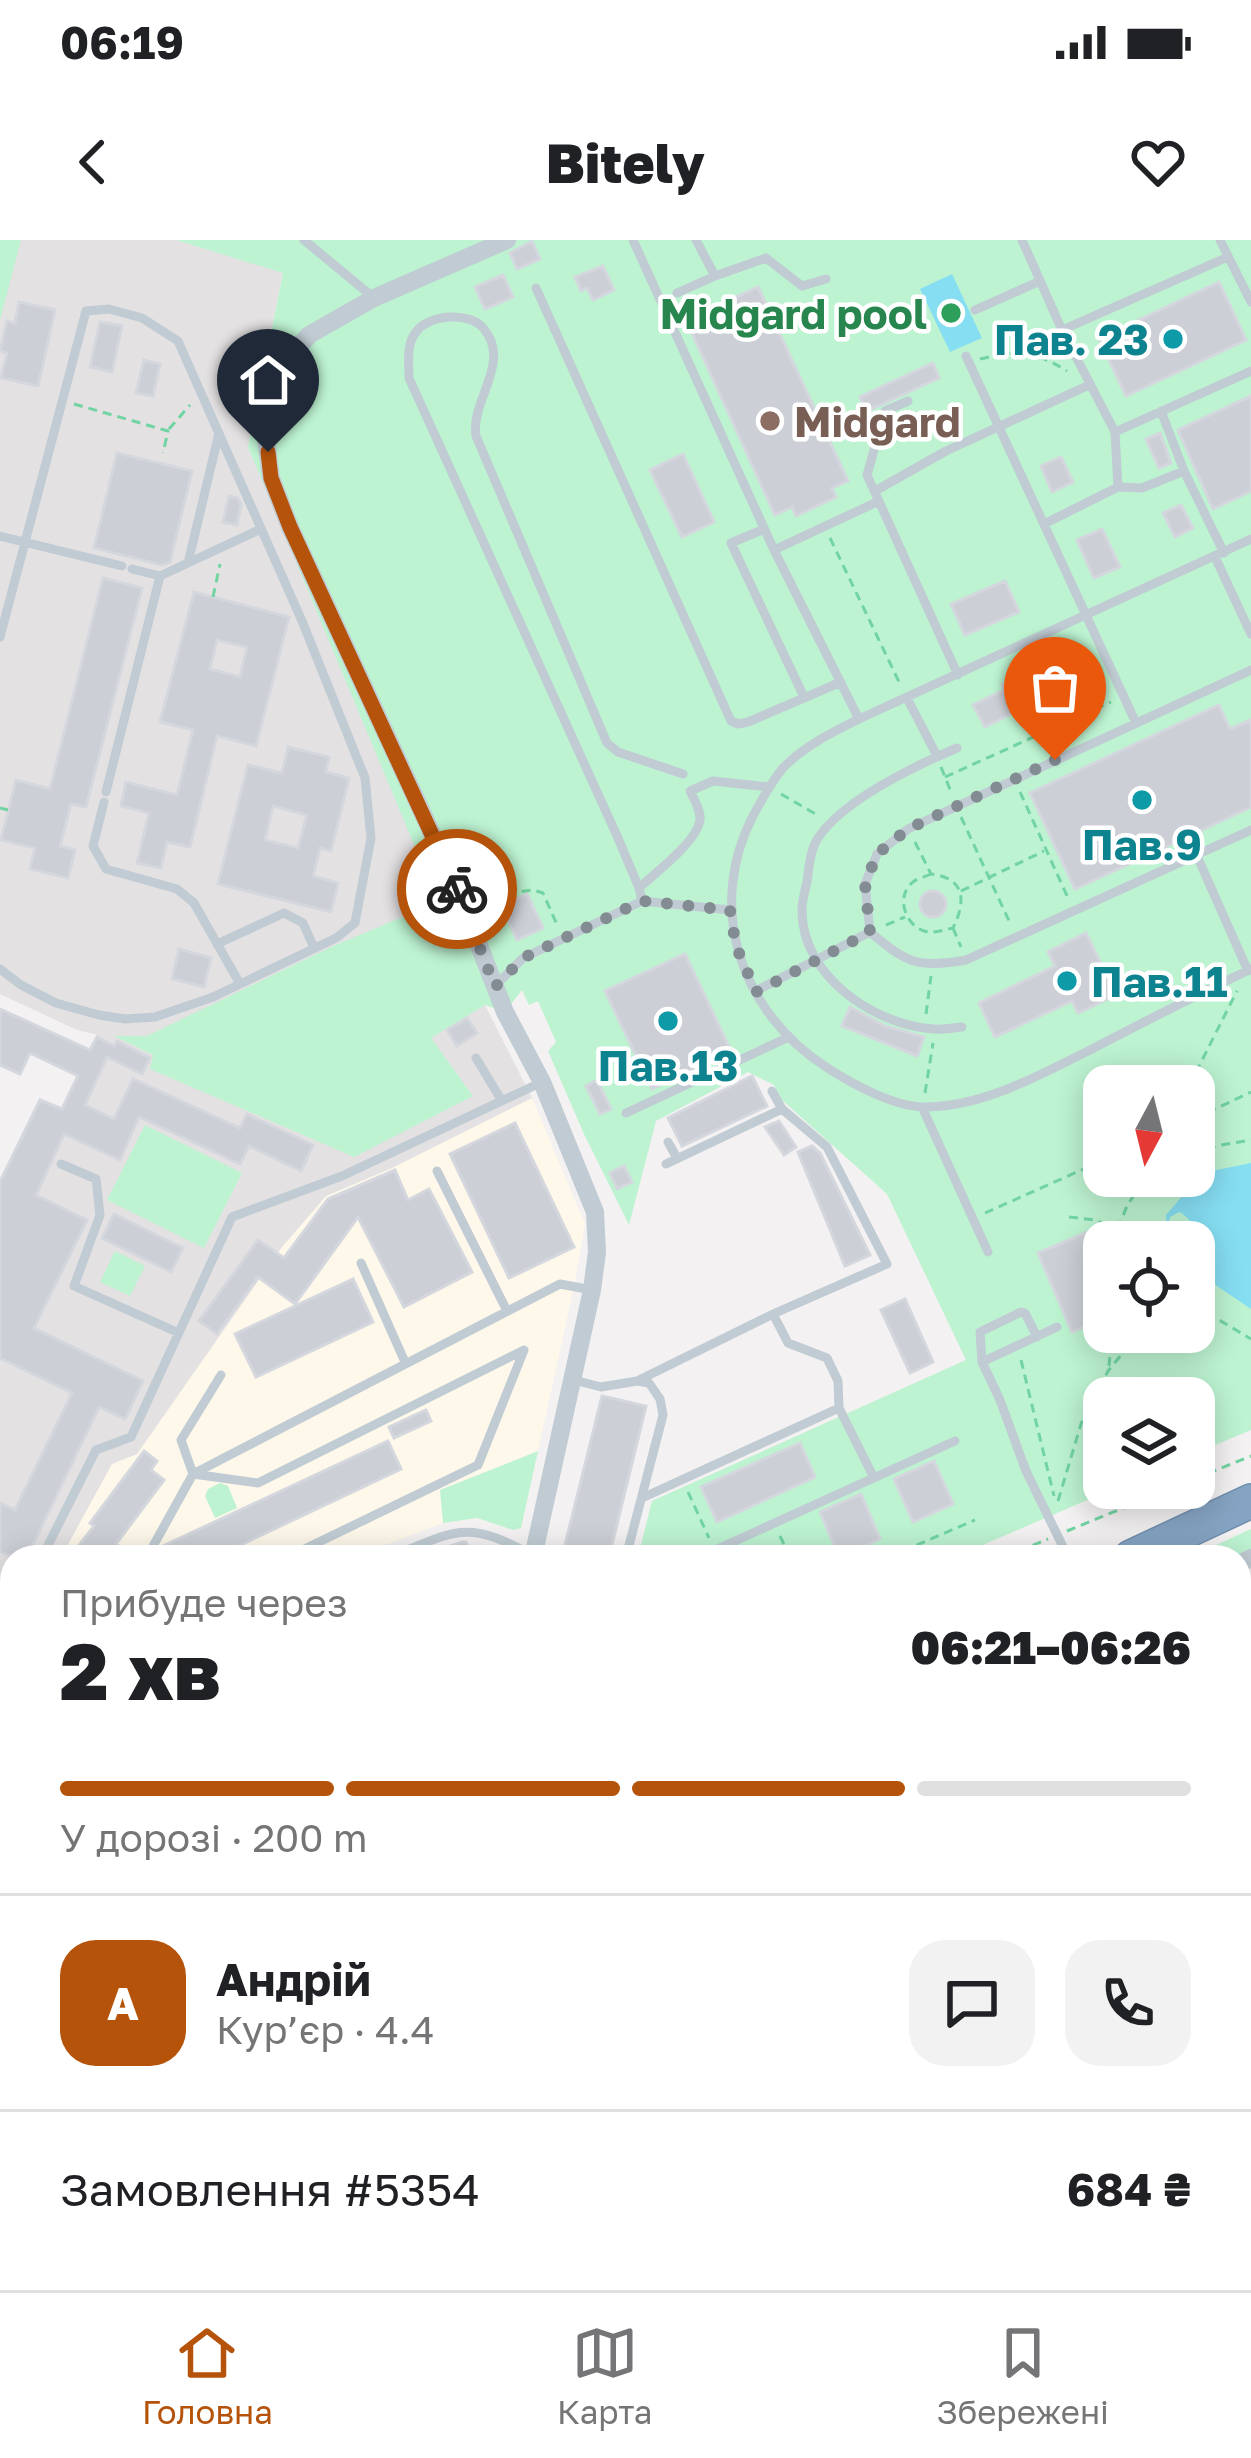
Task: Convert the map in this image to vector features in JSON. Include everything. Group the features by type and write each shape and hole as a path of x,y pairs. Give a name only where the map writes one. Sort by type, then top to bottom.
{"highway":[{"path":"1157,1545 1251,1501"}],"street":[{"path":"507,240 374,298 310,334 276,373 264,425 271,478 290,527 458,892 595,1212 592,1290 535,1545"}],"lane":[{"path":"304,240 374,298"},
{"path":"633,240 764,529 859,719"},
{"path":"696,240 716,276"},
{"path":"1022,240 1115,432 1118,488"},
{"path":"1220,240 1251,302"},
{"path":"1062,330 1228,257"},
{"path":"677,293 766,258 802,286 826,279"},
{"path":"1235,271 1251,276"},
{"path":"975,310 1040,281"},
{"path":"536,288 728,717 738,724 748,722 841,682"},
{"path":"0,637 86,311 109,310 142,318 178,341 202,392 365,778 371,838 355,923 336,938 213,997 155,1017 125,1019 56,1003 0,969"},
{"path":"642,901 409,378 413,334 423,326 445,317 462,317 483,327 493,345 494,363 473,421 476,436 607,742 618,752 683,774"},
{"path":"967,359 1136,723"},
{"path":"1115,432 1251,371"},
{"path":"774,550 825,526 946,451 1089,385"},
{"path":"908,401 885,411 867,475 958,675"},
{"path":"1161,411 1251,634"},
{"path":"188,563 219,433"},
{"path":"1044,524 1118,488 1142,488 1184,471"},
{"path":"0,536 160,575 261,529"},
{"path":"764,529 731,543 804,698"},
{"path":"1197,856 1249,970 1021,1084 971,1101 922,1108 878,1095 802,1052 756,992 736,946 730,910 738,852 769,787 803,751 859,719 1251,539"},
{"path":"160,575 92,846 106,869 177,889 194,903 240,984"},
{"path":"1251,670 908,829 877,854 865,884 870,932 901,958 933,965 966,960 1251,830"},
{"path":"907,698 937,756"},
{"path":"957,748 875,790 830,823 815,841 802,911 816,960 832,982 866,1007 904,1023 962,1027"},
{"path":"639,888 696,828 699,812 690,791 713,781 769,787"},
{"path":"495,987 523,958 642,901 730,910"},
{"path":"217,944 284,913 303,923 314,948"},
{"path":"756,992 870,932"},
{"path":"626,1113 789,1037"},
{"path":"476,1058 502,1101"},
{"path":"48,1545 96,1450 130,1437 232,1217 343,1176 542,1082"},
{"path":"572,1379 601,1387 638,1381 887,1264 827,1147 782,1109 772,1091"},
{"path":"922,1108 988,1252"},
{"path":"666,1164 782,1109"},
{"path":"668,1142 677,1158"},
{"path":"61,1164 96,1179 100,1215 74,1286 179,1334"},
{"path":"437,1171 507,1311"},
{"path":"361,1263 405,1362"},
{"path":"153,1545 193,1474 560,1284 592,1290"},
{"path":"1037,1337 1021,1312 980,1332 982,1362 1062,1545"},
{"path":"773,1314 788,1343 827,1358 838,1381 839,1408 874,1478"},
{"path":"982,1362 1057,1328"},
{"path":"193,1474 258,1483 524,1350 478,1465 313,1545"},
{"path":"193,1474 181,1440 221,1375"},
{"path":"629,1545 663,1414 649,1383 638,1381"},
{"path":"641,1498 839,1408"},
{"path":"726,1545 955,1441"},
{"path":"422,1545 456,1532 482,1532 514,1545"}],"path":[{"path":"967,359 1025,352 1089,385"},
{"path":"163,453 168,431 202,392"},
{"path":"61,400 168,431"},
{"path":"825,526 907,698"},
{"path":"213,597 223,546"},
{"path":"945,777 1123,696"},
{"path":"937,756 1016,935"},
{"path":"1014,779 1073,910"},
{"path":"769,787 830,823"},
{"path":"0,808 8,810"},
{"path":"908,829 931,874"},
{"path":"959,892 1046,850"},
{"path":"953,928 928,932 906,916 904,898 913,882 931,874 950,880 959,892 962,906 953,928 966,960"},
{"path":"458,892 478,897 543,892 563,939"},
{"path":"870,932 906,916"},
{"path":"922,1108 933,965"},
{"path":"1200,1065 1249,970"},
{"path":"1215,1109 1251,1092"},
{"path":"1215,1146 1251,1140"},
{"path":"972,1218 1083,1169"},
{"path":"1069,1217 1097,1221"},
{"path":"1215,1318 1251,1339"},
{"path":"1018,1346 1056,1506 1081,1424 1122,1353"},
{"path":"1108,1371 1110,1353"},
{"path":"1215,1471 1251,1456"},
{"path":"682,1479 713,1545"},
{"path":"1033,1545 1121,1509"},
{"path":"917,1545 974,1520"},
{"path":"774,1523 784,1545"}],"shaded area":[{"path":"0,240 176,240 283,272 248,447 485,1005 532,1098 326,1196 282,1247 137,1454 112,1464 68,1545 0,1545 0,1237 98,1035 0,994"},
{"path":"532,1098 585,1224 521,1528 513,1530 477,1518 443,1523 385,1545 68,1545 112,1463 282,1247 326,1196"}],"green space":[{"path":"0,240 21,240 0,320"},
{"path":"176,240 1251,240 1251,1430 1215,1445 1215,1377 1083,1377 1083,1502 983,1545 641,1545 652,1501 966,1360 887,1194 782,1100 774,1085 748,1072 656,1121 629,1225 548,1051 556,1042 538,1001 529,1005 522,990 505,1012 485,1005 431,1038 473,1096 354,1157 150,1069 153,1055 114,1036 147,1036 331,947 438,902 248,447 283,273"},
{"path":"145,1125 242,1173 204,1248 107,1200"},
{"path":"115,1251 145,1266 130,1296 100,1282"},
{"path":"538,1451 521,1528 513,1530 477,1518 443,1523 440,1490"},
{"path":"220,1483 228,1486 237,1508 215,1518 205,1496"},
{"path":"1251,1529 1251,1545 1216,1545"}],"water":[{"name":"Midgard pool","path":"952,274 982,338 950,352 920,289"},
{"path":"1251,1163 1251,1309 1215,1285 1215,1221 1189,1221 1179,1212 1166,1221 1181,1197 1215,1197 1215,1170"}],"building":[{"path":"532,241 540,259 517,269 510,253"},
{"path":"603,266 614,290 593,300 587,288 581,291 575,277"},
{"path":"503,275 513,297 485,309 475,287"},
{"name":"Пав. 23","path":"1219,282 1246,340 1126,396 1099,339"},
{"path":"758,287 848,481 832,488 836,497 796,516 792,507 775,515 686,320"},
{"path":"19,302 55,310 38,386 1,378 7,353 0,351 7,321 15,323"},
{"path":"100,322 122,326 112,372 90,367"},
{"path":"144,360 160,364 153,396 136,393"},
{"path":"933,363 939,378 867,411 860,397"},
{"path":"1251,396 1251,491 1213,509 1178,430"},
{"path":"1160,433 1171,463 1159,468 1146,439"},
{"path":"117,453 192,471 170,562 162,565 94,548"},
{"path":"683,454 714,522 682,537 650,470"},
{"path":"1061,457 1073,482 1052,492 1041,466"},
{"path":"229,496 238,498 241,505 237,525 223,522"},
{"path":"1181,505 1193,528 1175,537 1163,513"},
{"path":"1102,529 1120,567 1094,578 1077,540"},
{"path":"103,578 142,588 86,807 71,804 60,846 75,850 68,878 30,869 35,848 1,840 16,780 50,789"},
{"path":"1005,581 1019,612 965,635 951,604"},
{"path":"194,592 289,617 256,746 217,736 190,847 167,842 161,868 137,863 149,813 121,806 126,782 177,795 193,730 160,722","holes":["217,640 247,647 240,677 210,669"]},
{"path":"1057,658 1077,697 1022,725 1015,712 985,727 973,705"},
{"name":"Пав.9","path":"1219,705 1230,729 1251,720 1251,807 1075,889 1030,793"},
{"path":"288,747 329,757 326,772 349,778 331,851 320,848 313,876 338,883 331,912 218,884 248,765 282,773","holes":["273,806 307,815 298,848 265,840"]},
{"path":"933,891 946,904 933,917 920,904"},
{"path":"527,894 543,928 517,940 502,906"},
{"name":"Пав.11","path":"1086,933 1116,995 1078,1013 1072,1001 995,1037 979,1003 1055,966 1048,952"},
{"path":"179,949 211,958 204,987 172,979"},
{"name":"Пав.13","path":"685,954 731,1051 652,1089 605,991"},
{"path":"850,1007 885,1026 924,1037 917,1056 842,1026"},
{"path":"0,1009 90,1050 97,1037 114,1046 117,1041 150,1058 142,1074 107,1057 85,1105 114,1119 133,1079 240,1128 247,1114 313,1145 301,1171 249,1146 240,1164 139,1117 120,1160 64,1134 36,1195 87,1220 34,1328 143,1381 125,1419 99,1407 33,1545 0,1545 0,1503 15,1510 72,1393 0,1358 0,1182 40,1100 62,1109 78,1076 30,1053 20,1074 0,1065"},
{"path":"467,1018 477,1033 457,1046 447,1030"},
{"path":"752,1076 767,1106 682,1146 668,1118"},
{"path":"597,1080 611,1109 600,1114 586,1086"},
{"path":"779,1121 796,1147 784,1155 765,1127"},
{"path":"515,1123 574,1247 509,1278 450,1154"},
{"path":"812,1146 820,1153 870,1255 845,1266 798,1152"},
{"path":"624,1166 632,1182 617,1189 610,1173"},
{"path":"395,1170 408,1200 429,1189 472,1272 404,1307 358,1217 295,1304 258,1277 217,1334 199,1321 258,1240 284,1258 328,1199"},
{"path":"114,1214 183,1248 171,1272 102,1238"},
{"path":"1083,1234 1083,1327 1072,1332 1038,1253"},
{"path":"353,1279 373,1322 256,1377 235,1334"},
{"path":"905,1299 933,1362 910,1373 881,1310"},
{"path":"602,1396 646,1406 612,1545 565,1545"},
{"path":"426,1410 431,1421 394,1438 389,1427"},
{"path":"388,1441 401,1469 240,1545 165,1545"},
{"path":"800,1443 815,1477 717,1522 701,1487"},
{"path":"144,1451 157,1461 151,1470 164,1480 117,1545 79,1545 94,1526 90,1523"},
{"path":"934,1461 953,1504 913,1522 894,1479"},
{"path":"861,1494 880,1539 866,1545 834,1545 820,1512"}],"way so far":[{"path":"457,889 495,987 523,958 642,901 730,910 736,946 756,992 870,932 865,884 877,854 908,829 1055,760"}],"place":[{"name":"Midgard pool","path":"951,313"},
{"name":"Пав. 23","path":"1173,339"},
{"name":"Midgard","path":"770,421"},
{"name":"Пав.9","path":"1142,800"},
{"name":"Пав.11","path":"1067,981"},
{"name":"Пав.13","path":"668,1021"}],"route":[{"path":"268,452 271,478 290,527 457,889"}]}
